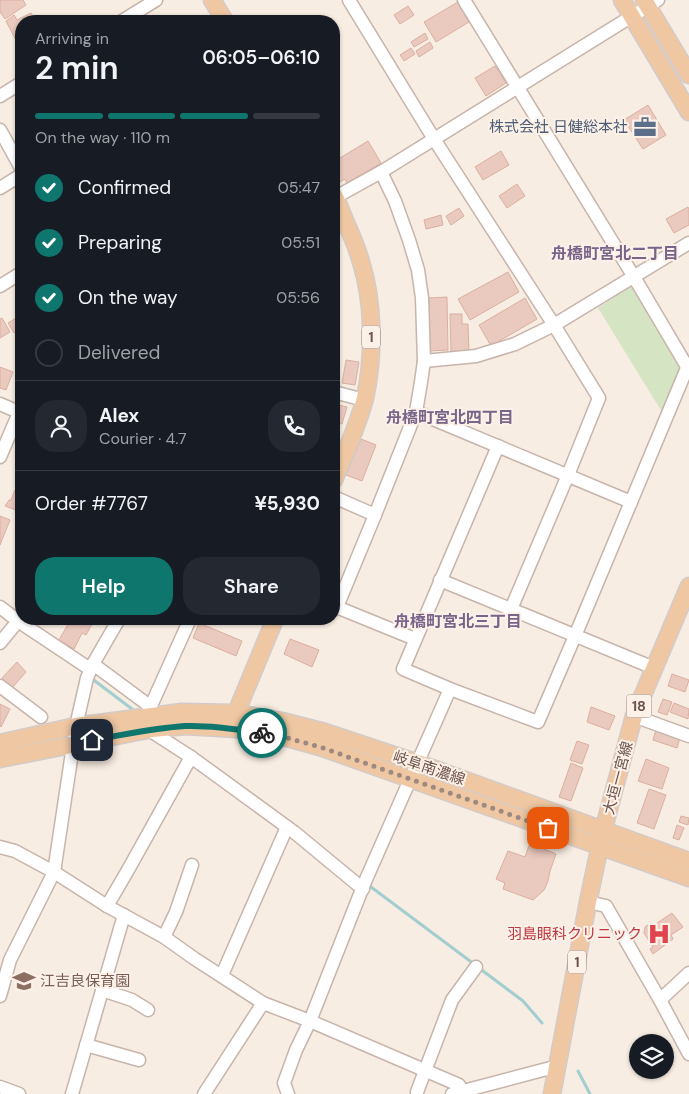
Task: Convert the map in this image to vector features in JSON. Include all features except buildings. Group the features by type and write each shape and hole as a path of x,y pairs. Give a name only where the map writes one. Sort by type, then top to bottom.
{"main road":[{"path":"212,0 222,15"},
{"path":"622,0 689,112"},
{"path":"650,2 689,75"},
{"name":"1","path":"340,210 362,263 368,288 371,337 368,380 364,400 340,465"},
{"name":"大垣一宮線","path":"602,839 634,716 689,586"},
{"path":"0,743 76,726 149,720 236,721 273,625"},
{"path":"0,758 74,744 149,720"},
{"name":"岐阜南濃線","path":"236,721 282,720 324,732 418,763 602,839"},
{"name":"岐阜南濃線","path":"236,721 320,747 410,780 602,839"},
{"path":"602,839 689,860"},
{"path":"602,839 689,878"},
{"name":"1","path":"552,1094 588,902 602,839"}],"street":[{"path":"132,15 156,0"},
{"path":"348,0 599,398 511,609"},
{"path":"464,0 634,277 688,369 538,722 403,669 498,446"},
{"path":"340,194 434,139 631,16 650,2"},
{"path":"0,96 15,87"},
{"path":"0,130 15,157"},
{"path":"340,597 375,516 416,412 424,361 422,298 418,270 410,240 395,201 380,172"},
{"path":"0,188 15,179"},
{"path":"424,361 476,356 516,344 554,325 689,243"},
{"path":"0,286 15,277"},
{"path":"340,394 364,400"},
{"path":"0,404 15,409"},
{"path":"416,412 631,502"},
{"path":"0,457 15,424"},
{"path":"340,500 375,516"},
{"path":"440,580 654,668"},
{"path":"0,607 15,615"},
{"path":"340,608 415,639"},
{"path":"0,643 15,624"},
{"path":"29,625 90,671 191,757 364,886"},
{"path":"0,996 10,960 54,872 76,726 90,671 116,625"},
{"path":"149,720 188,625"},
{"path":"0,686 41,716"},
{"path":"288,1094 284,1083 296,1050 310,1021 364,886 450,689"},
{"path":"634,716 689,736"},
{"path":"107,906 191,757"},
{"path":"222,975 287,827"},
{"path":"0,847 15,850 54,872 107,906 164,937 263,1002 459,1085 457,1093 558,1066"},
{"path":"164,937 176,912 192,865"},
{"path":"588,902 606,906 660,1000 686,1040 689,1054"},
{"path":"72,1094 124,915"},
{"path":"417,1094 452,1000 476,967"},
{"path":"660,1000 687,979"},
{"path":"102,990 132,1000 148,1010"},
{"path":"204,1094 263,1002"},
{"path":"86,1045 138,1060"},
{"path":"0,1087 18,1094"}],"green space":[{"path":"631,286 682,367 662,412 598,308"}],"waterway":[{"path":"91,678 136,712"},
{"path":"367,884 474,964"},
{"path":"479,968 523,1001 542,1023"},
{"path":"578,1071 590,1094"}],"way so far":[{"path":"262,733 320,747 548,828"}],"place":[{"name":"株式会社 日健総本社","path":"645,127"},
{"name":"羽島眼科クリニック","path":"659,934"},
{"name":"江吉良保育園","path":"24,981"}],"district":[{"name":"舟橋町宮北二丁目","path":"615,253"},
{"name":"舟橋町宮北四丁目","path":"450,417"},
{"name":"舟橋町宮北三丁目","path":"458,621"}],"route":[{"path":"92,740 152,729 186,726 236,729 262,733"}]}
